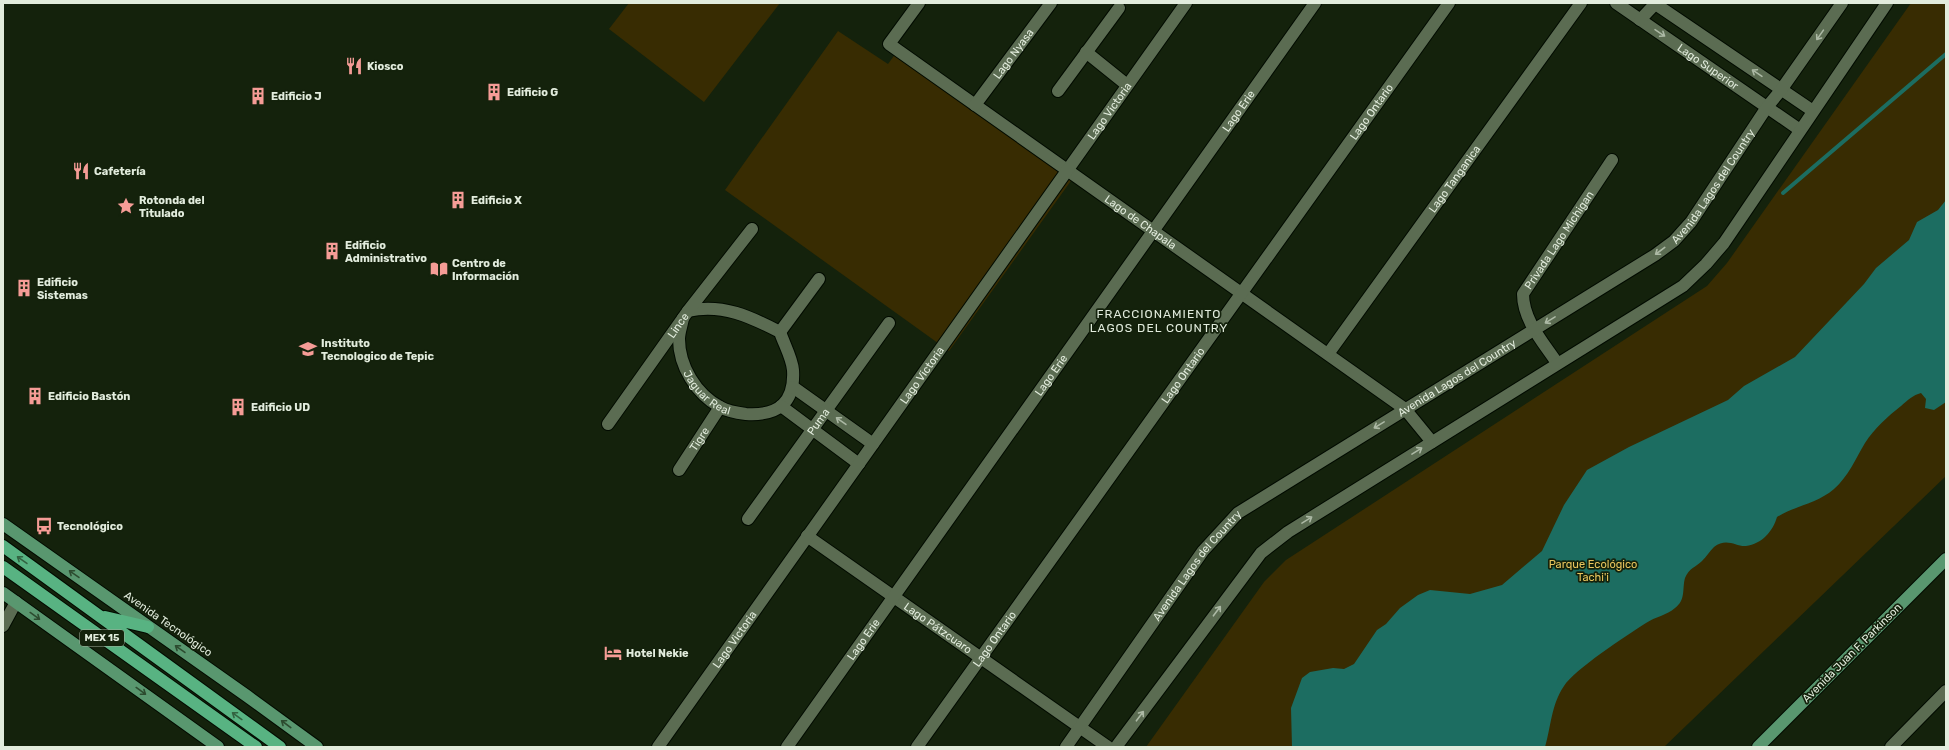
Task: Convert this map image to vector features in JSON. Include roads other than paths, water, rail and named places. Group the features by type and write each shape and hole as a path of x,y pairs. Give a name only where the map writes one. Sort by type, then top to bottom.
{"highway":[{"name":"MEX 15","path":"3,546 280,747"},
{"name":"MEX 15","path":"3,567 256,747"},
{"path":"99,616 148,627"}],"main road":[{"name":"Avenida Tecnológico","path":"3,524 317,747"},
{"name":"Avenida Juan F. Parkinson","path":"1758,747 1944,563"},
{"path":"3,593 218,747"}],"street":[{"name":"Lago de Chapala","path":"919,3 889,44 1393,400 1405,409 1432,442"},
{"name":"Lago Nyasa","path":"975,105 1051,3"},
{"name":"Lago Victoria","path":"658,747 1186,3"},
{"name":"Lago Erie","path":"787,747 1315,3"},
{"name":"Lago Ontario","path":"917,747 1449,3"},
{"name":"Lago Tanganica","path":"1328,354 1580,3"},
{"name":"Lago Superior","path":"1616,3 1800,130"},
{"path":"1640,20 1655,3"},
{"name":"Lago Superior","path":"1655,3 1813,111"},
{"name":"Avenida Lagos del Country","path":"1066,747 1203,550 1238,513 1655,255 1674,241 1691,222 1767,107 1782,90 1842,3"},
{"path":"1116,747 1261,553 1288,532 1557,363 1683,286 1706,264 1724,243 1887,3"},
{"path":"1058,91 1119,8"},
{"path":"1086,52 1127,85"},
{"name":"Privada Lago Michigan","path":"1557,363 1529,321 1523,306 1523,294 1612,160"},
{"name":"Lince","path":"608,424 752,229"},
{"path":"780,332 818,279"},
{"path":"690,312 721,309 749,316 780,332 793,368 793,387 782,406 859,464"},
{"name":"Jaguar Real","path":"690,312 679,338 680,355 690,378 705,395 720,407 738,413 757,414 774,412 782,406"},
{"name":"Puma","path":"748,520 889,323"},
{"path":"793,387 873,444"},
{"name":"Tigre","path":"678,470 720,407"},
{"name":"Lago Pátzcuaro","path":"808,536 1108,747"},
{"path":"3,626 16,602"},
{"path":"1891,747 1946,691"}],"water":[{"path":"1946,200 1946,402 1934,410 1925,408 1926,399 1921,393 1913,396 1877,428 1865,443 1843,479 1828,494 1777,517 1770,532 1757,543 1742,546 1723,543 1714,547 1685,578 1682,598 1678,605 1672,610 1646,623 1614,644 1578,671 1564,686 1556,701 1545,747 1292,747 1291,708 1302,678 1310,672 1333,668 1344,669 1354,664 1377,630 1386,624 1400,608 1418,595 1430,590 1470,594 1502,585 1542,551 1564,505 1587,470 1629,447 1728,400 1744,386 1795,357 1864,284 1876,268 1909,240 1917,222 1938,210"}],"waterway":[{"path":"1783,193 1946,54"}],"place":[{"name":"Kiosco","path":"354,66"},
{"name":"Edificio G","path":"494,92"},
{"name":"Edificio J","path":"258,96"},
{"name":"Cafetería","path":"81,171"},
{"name":"Edificio X","path":"458,200"},
{"name":"Rotonda del Titulado","path":"126,206"},
{"name":"Edificio Administrativo","path":"332,251"},
{"name":"Centro de Información","path":"439,269"},
{"name":"Edificio Sistemas","path":"24,288"},
{"name":"Instituto Tecnologico de Tepic","path":"308,349"},
{"name":"Edificio Bastón","path":"35,396"},
{"name":"Edificio UD","path":"238,407"},
{"name":"Tecnológico","path":"44,526"},
{"name":"Hotel Nekie","path":"613,653"}],"district":[{"name":"FRACCIONAMIENTO LAGOS DEL COUNTRY","path":"1159,321"}],"park label":[{"name":"Parque Ecológico Tachi'i","path":"1593,570"}]}
